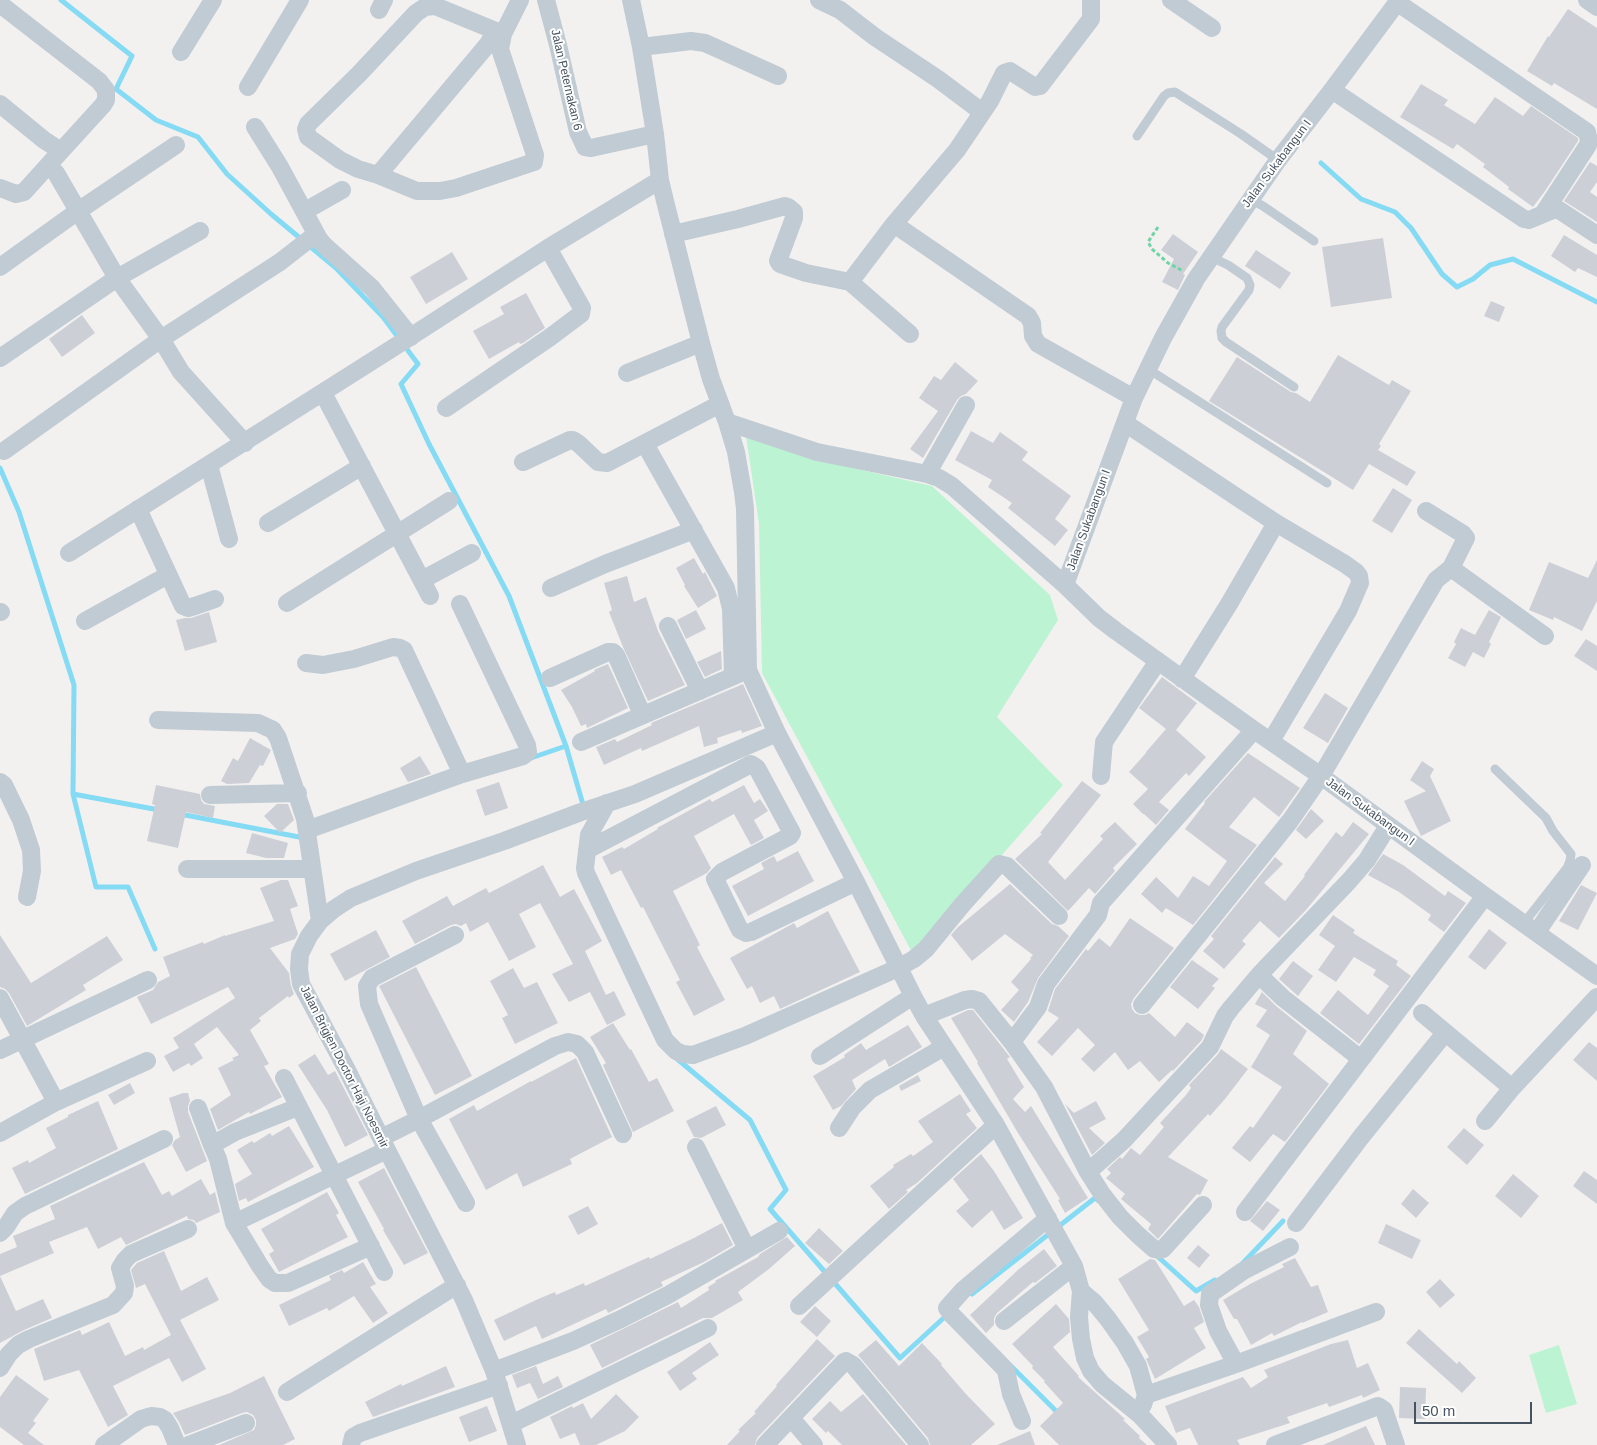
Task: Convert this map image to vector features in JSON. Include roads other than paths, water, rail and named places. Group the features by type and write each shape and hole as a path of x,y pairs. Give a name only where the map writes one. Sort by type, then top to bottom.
{"street":[{"path":"181,52 213,0"},
{"path":"248,87 300,0"},
{"path":"378,175 499,33 520,0"},
{"name":"Jalan Peternakan 6","path":"546,0 578,132 585,147 591,148 655,134"},
{"path":"631,0 641,47 655,134 660,180 700,343 720,404 728,422 736,452 745,509 740,673"},
{"path":"818,0 840,10 890,48 938,79 982,112"},
{"path":"1171,0 1212,28"},
{"path":"1587,0 1597,7"},
{"path":"850,282 894,224 957,150 1006,72 1010,71 1035,87 1040,86 1091,19 1090,1"},
{"path":"1399,1 1587,132 1588,145 1543,214"},
{"name":"Jalan Sukabangun I","path":"1399,1 1332,90 1276,158 1255,201 1196,279 1163,338 1134,398 1065,586 1099,618 1254,730 1322,776 1388,826 1597,976"},
{"path":"0,4 99,81 106,90 106,100 103,105 24,192 16,194 0,188"},
{"path":"425,6 434,6 499,33 502,56 535,155 534,162 456,188 440,191 417,191 358,169 340,160 312,141 306,133 308,124 425,6"},
{"path":"641,47 691,41 705,43 778,76"},
{"path":"1332,90 1524,219 1529,220 1553,210 1559,210 1597,235"},
{"path":"0,104 44,140 61,151"},
{"path":"255,127 305,211 313,237 372,288 409,338"},
{"path":"0,267 78,211 176,146"},
{"path":"56,173 117,278 161,339 181,372 244,443"},
{"path":"69,553 548,248 660,180"},
{"path":"305,211 342,190"},
{"path":"673,234 785,206 788,207 794,212 794,218 778,260 780,264 806,273 850,282 910,334"},
{"path":"894,224 1028,316 1032,323 1033,336 1038,344 1134,398"},
{"path":"0,358 117,278 200,231"},
{"path":"4,451 161,339 292,253 313,237"},
{"path":"446,408 581,314 582,308 548,248"},
{"path":"627,372 700,343"},
{"path":"323,393 430,596"},
{"path":"523,462 570,440 576,442 598,462 604,464 720,404"},
{"path":"927,474 966,405"},
{"path":"728,422 817,452 927,474 945,481 1065,586"},
{"path":"1125,423 1276,523 1356,572 1360,583 1348,611 1270,741"},
{"path":"645,444 729,595 740,673 777,733 856,882 912,996 996,1125 1074,1266 1081,1291 1080,1340 1091,1371 1102,1384 1140,1415 1168,1445"},
{"path":"209,465 229,539"},
{"path":"268,523 362,466"},
{"path":"287,603 448,501"},
{"path":"138,509 183,606 188,608 215,599"},
{"path":"1142,1005 1290,821 1322,776 1436,580 1451,568 1466,538 1463,534 1426,511"},
{"path":"1182,678 1276,523"},
{"path":"551,588 605,564 694,530"},
{"path":"422,580 472,553"},
{"path":"1451,568 1545,636"},
{"path":"85,621 168,575"},
{"path":"307,830 462,774 526,754 528,749 460,604"},
{"path":"668,626 700,691"},
{"path":"306,663 323,665 354,659 393,647 404,650 462,774"},
{"path":"550,678 608,652 613,652 642,714"},
{"path":"1101,776 1104,742 1158,661"},
{"path":"581,742 740,673"},
{"path":"158,720 258,723 273,730 278,738 298,793 305,819 320,921"},
{"path":"1012,1042 1038,1007 1046,984 1098,915 1101,903 1254,730"},
{"name":"Jalan Brigjen Doctor Haji Noesmir","path":"516,1445 497,1378 456,1285 302,984 299,969 300,954 309,936 320,921 334,909 352,898 408,874 636,794 777,733"},
{"path":"587,850 751,764 757,768 792,833 790,836 722,872 715,880 740,930 746,933 751,932 856,882"},
{"path":"0,782 4,785 21,820 31,850 32,871 26,897"},
{"path":"210,795 298,793"},
{"path":"607,803 589,835 585,868 665,1040 676,1051 693,1055 745,1036 898,968 914,959 926,949 999,864 1007,866 1058,916"},
{"path":"1088,1172 1124,1140 1210,1047 1231,1008 1259,975 1349,881 1367,860 1388,826"},
{"path":"1530,928 1582,865"},
{"path":"187,869 312,869"},
{"path":"1245,1212 1485,896"},
{"path":"455,935 372,978 367,986 369,1004 419,1119 466,1203"},
{"path":"1259,975 1284,998 1361,1059"},
{"path":"0,1050 21,1038 148,980"},
{"path":"820,1056 912,996"},
{"path":"1485,1121 1512,1088 1597,997"},
{"path":"0,998 56,1102"},
{"path":"924,1016 965,1000 979,1001 1012,1042 1044,1087 1088,1172 1120,1217 1157,1250 1163,1249 1203,1205"},
{"path":"1422,1013 1512,1088"},
{"path":"1296,1224 1360,1137 1445,1033"},
{"path":"234,1222 334,1174 384,1144 419,1119 555,1046 568,1042 577,1044 585,1052 623,1134"},
{"path":"839,1128 852,1108 870,1090 944,1047"},
{"path":"0,1133 56,1102 147,1061"},
{"path":"284,1078 384,1272"},
{"path":"212,1145 235,1132 298,1107"},
{"path":"198,1108 218,1159 234,1222 269,1279 275,1283 288,1283 371,1246"},
{"path":"799,1306 996,1125"},
{"path":"0,1233 15,1213 25,1206 164,1139"},
{"path":"696,1146 747,1249"},
{"path":"1022,1421 1011,1394 1006,1371 949,1313 948,1305 963,1290 1053,1226"},
{"path":"0,1368 9,1354 29,1339 113,1305 124,1293 125,1286 120,1268 130,1254 188,1230"},
{"path":"350,1445 353,1437 360,1433 497,1378 621,1319 668,1295 779,1231"},
{"path":"1236,1364 1218,1331 1209,1305 1210,1294 1243,1271 1290,1247"},
{"path":"1004,1321 1074,1266"},
{"path":"287,1392 456,1285"},
{"path":"1081,1291 1094,1302 1125,1343 1138,1366 1146,1395 1140,1415"},
{"path":"1146,1395 1376,1312"},
{"path":"511,1424 708,1328"},
{"path":"765,1445 844,1362 854,1365 920,1445"},
{"path":"1275,1445 1378,1406 1384,1410 1396,1445"},
{"path":"104,1445 141,1419 156,1416 165,1420 177,1445"},
{"path":"791,1418 814,1445"},
{"path":"189,1445 246,1423"}],"lane":[{"path":"1137,136 1164,96 1175,92 1276,158"},
{"path":"1255,201 1314,241"},
{"path":"1211,257 1228,265 1247,278 1250,285 1249,290 1222,327 1222,338 1294,387"},
{"path":"1148,369 1327,483"},
{"path":"1495,769 1546,818 1570,854 1567,868 1530,928"}],"waterway":[{"path":"61,0 132,56 116,89 156,120 198,137 227,174 271,214 336,268 383,317 418,364 401,384 429,444 509,596 566,746 584,808"},
{"path":"1321,163 1361,199 1395,212 1411,228 1442,274 1457,287 1473,279 1490,265 1513,259 1597,302"},
{"path":"0,468 19,512 74,685 73,794 96,887 128,887 155,949"},
{"path":"531,758 566,746"},
{"path":"73,794 159,810"},
{"path":"180,814 299,837"},
{"path":"676,1058 750,1120 786,1190 770,1209 900,1358 948,1314"},
{"path":"972,1294 1095,1198 1099,1201"},
{"path":"1242,1264 1283,1221"},
{"path":"1156,1255 1196,1291 1215,1280"},
{"path":"1011,1366 1060,1415"}]}
